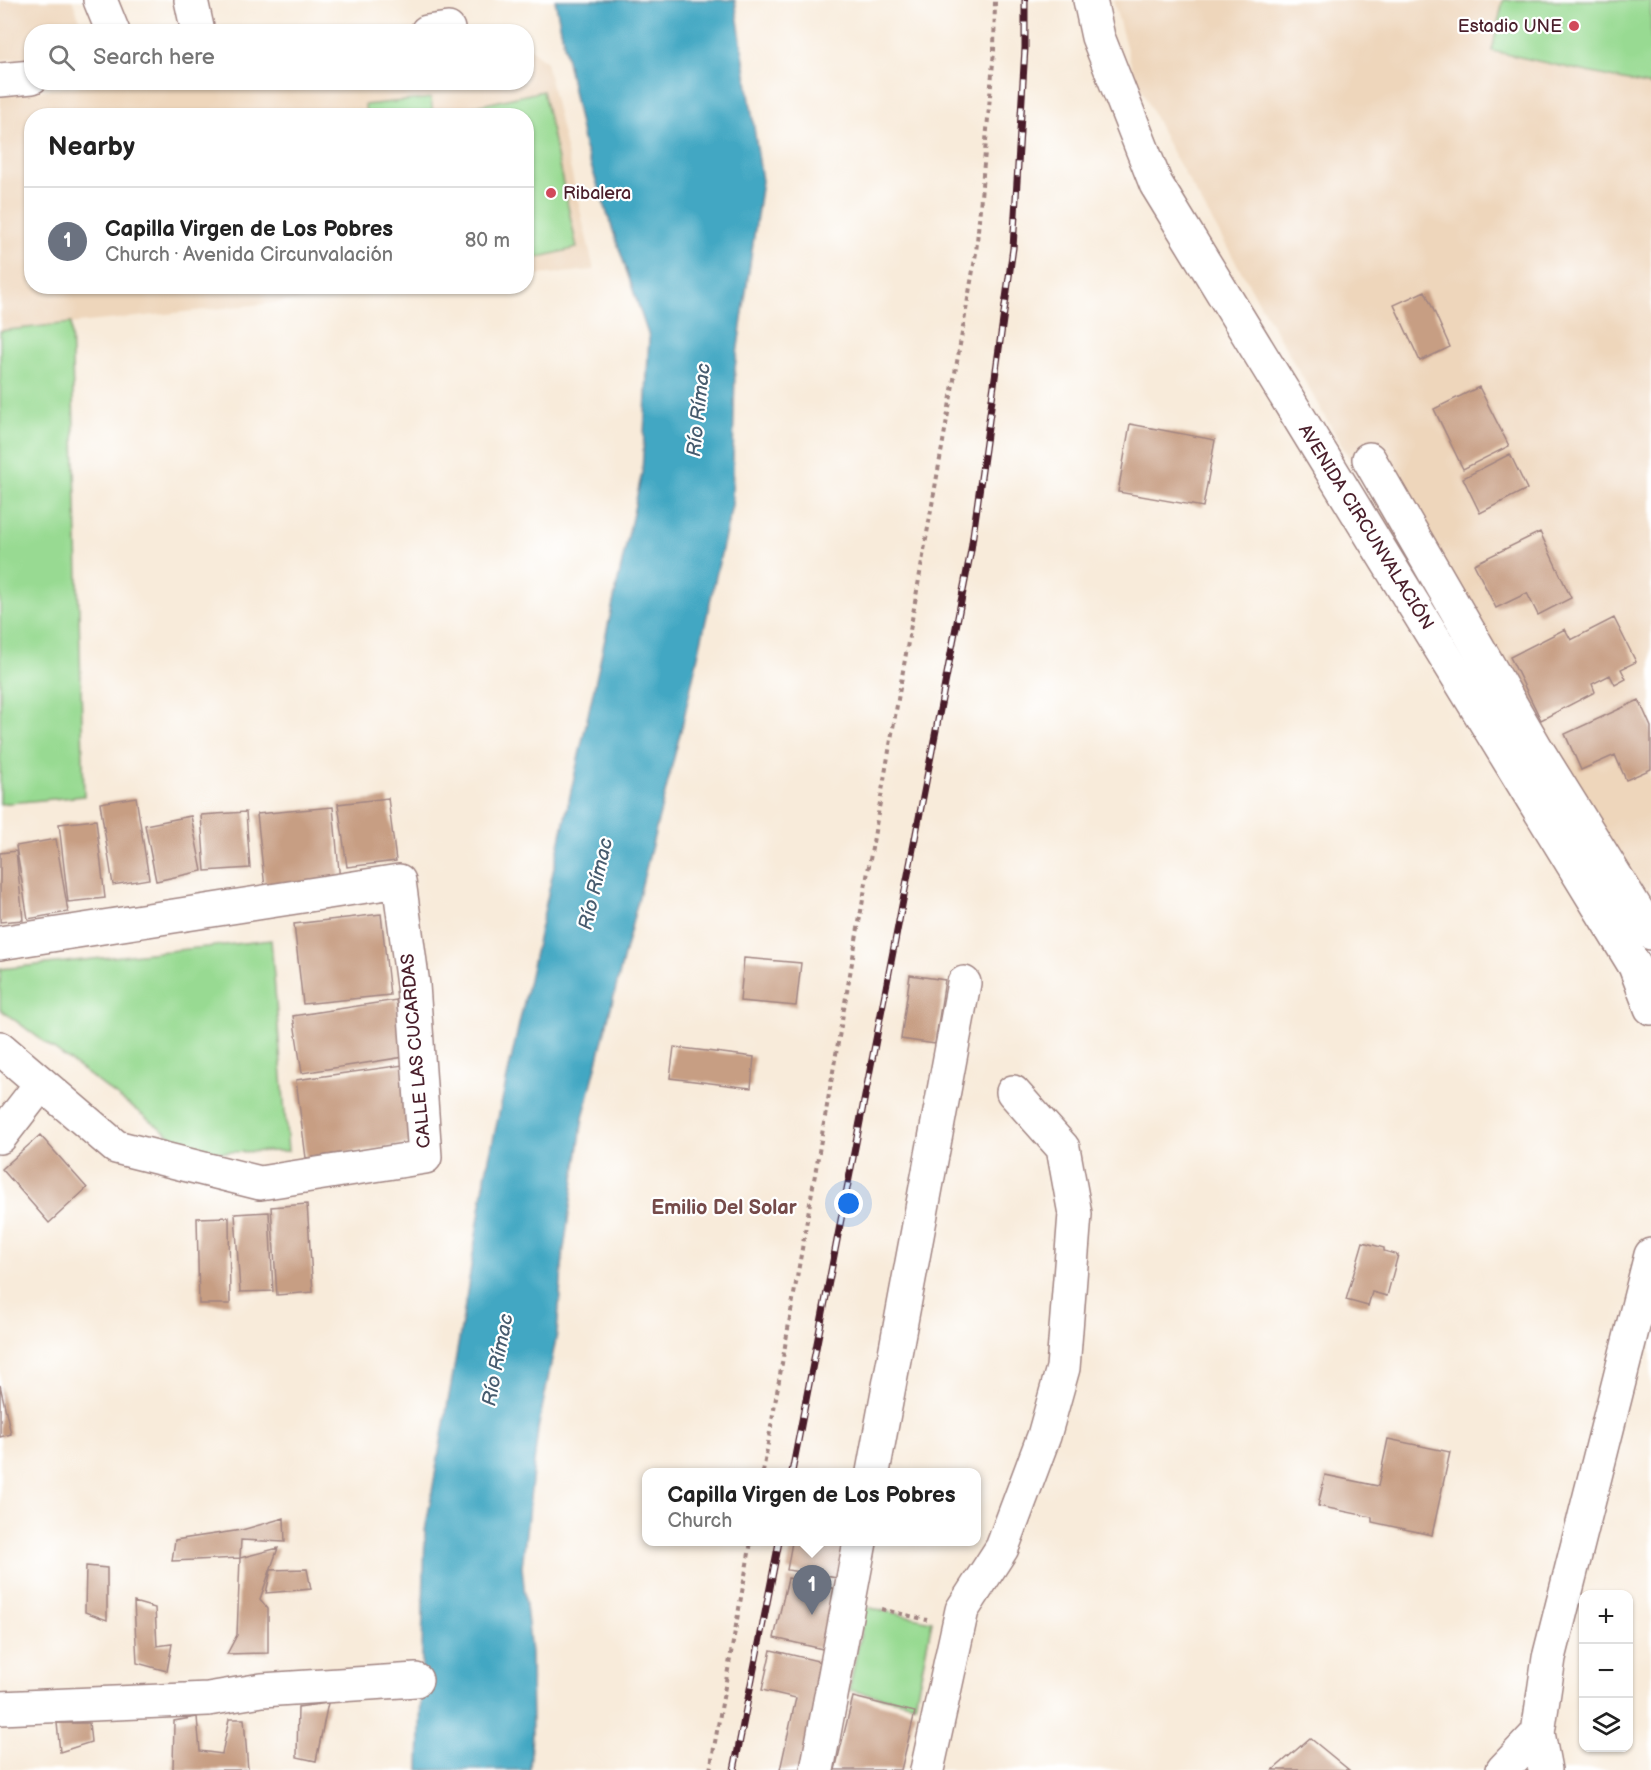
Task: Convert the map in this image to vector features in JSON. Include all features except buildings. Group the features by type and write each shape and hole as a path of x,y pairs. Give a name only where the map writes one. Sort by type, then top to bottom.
{"street":[{"path":"100,0 110,24"},
{"path":"190,0 196,24"},
{"name":"AVENIDA CIRCUNVALACIÓN","path":"1090,0 1098,37 1156,184 1643,962 1651,1008"},
{"path":"0,80 24,78"},
{"path":"1369,459 1536,748 1651,933"},
{"name":"CALLE LAS CUCARDAS","path":"0,943 399,880 412,985 425,1157 260,1183 116,1147 0,1048"},
{"path":"874,1468 964,983"},
{"path":"0,1137 41,1084"},
{"path":"927,1770 960,1619 1002,1548 1044,1436 1063,1368 1075,1214 1063,1148 1013,1092"},
{"path":"1545,1770 1538,1733 1549,1658 1651,1256"},
{"path":"817,1770 859,1546"},
{"path":"0,1708 208,1699 262,1690 416,1680"},
{"path":"1503,1770 1538,1733"}],"path":[{"path":"764,1468 976,253 993,51 995,0"},
{"path":"710,1770 750,1546"},
{"path":"849,1601 960,1619"}],"shaded area":[{"path":"0,0 72,0 82,24 24,24 24,58 0,60"},
{"path":"1113,0 1651,0 1651,982 1166,141 1133,71"},
{"name":"Ribalera","path":"534,52 546,62 594,270 534,275 534,108 24,108 24,294 361,294 0,331 0,95 45,90 534,90"}],"green space":[{"name":"Estadio UNE","path":"1503,0 1651,0 1651,86 1492,51"},
{"path":"543,91 577,248 534,258 534,108 468,108"},
{"path":"431,98 432,108 365,108 365,105"},
{"path":"71,323 84,796 0,804 0,331"},
{"path":"271,940 288,1151 222,1152 186,1147 0,1009 0,969"},
{"path":"866,1607 932,1621 915,1704 849,1690"}],"water":[{"name":"Río Rímac","path":"555,0 735,0 762,181 735,368 732,505 683,722 583,1118 563,1256 557,1334 538,1429 522,1567 531,1653 530,1770 419,1770 425,1531 486,1172 642,473 649,337 584,145"}],"railway":[{"path":"793,1468 971,550 1013,248 1025,48 1025,0"},
{"path":"734,1770 778,1546"}],"place":[{"name":"Estadio UNE","path":"1574,26"},
{"name":"Ribalera","path":"551,193"},
{"name":"Capilla Virgen de Los Pobres","path":"812,1615"}],"district":[{"name":"Emilio Del Solar","path":"724,1208"}]}
